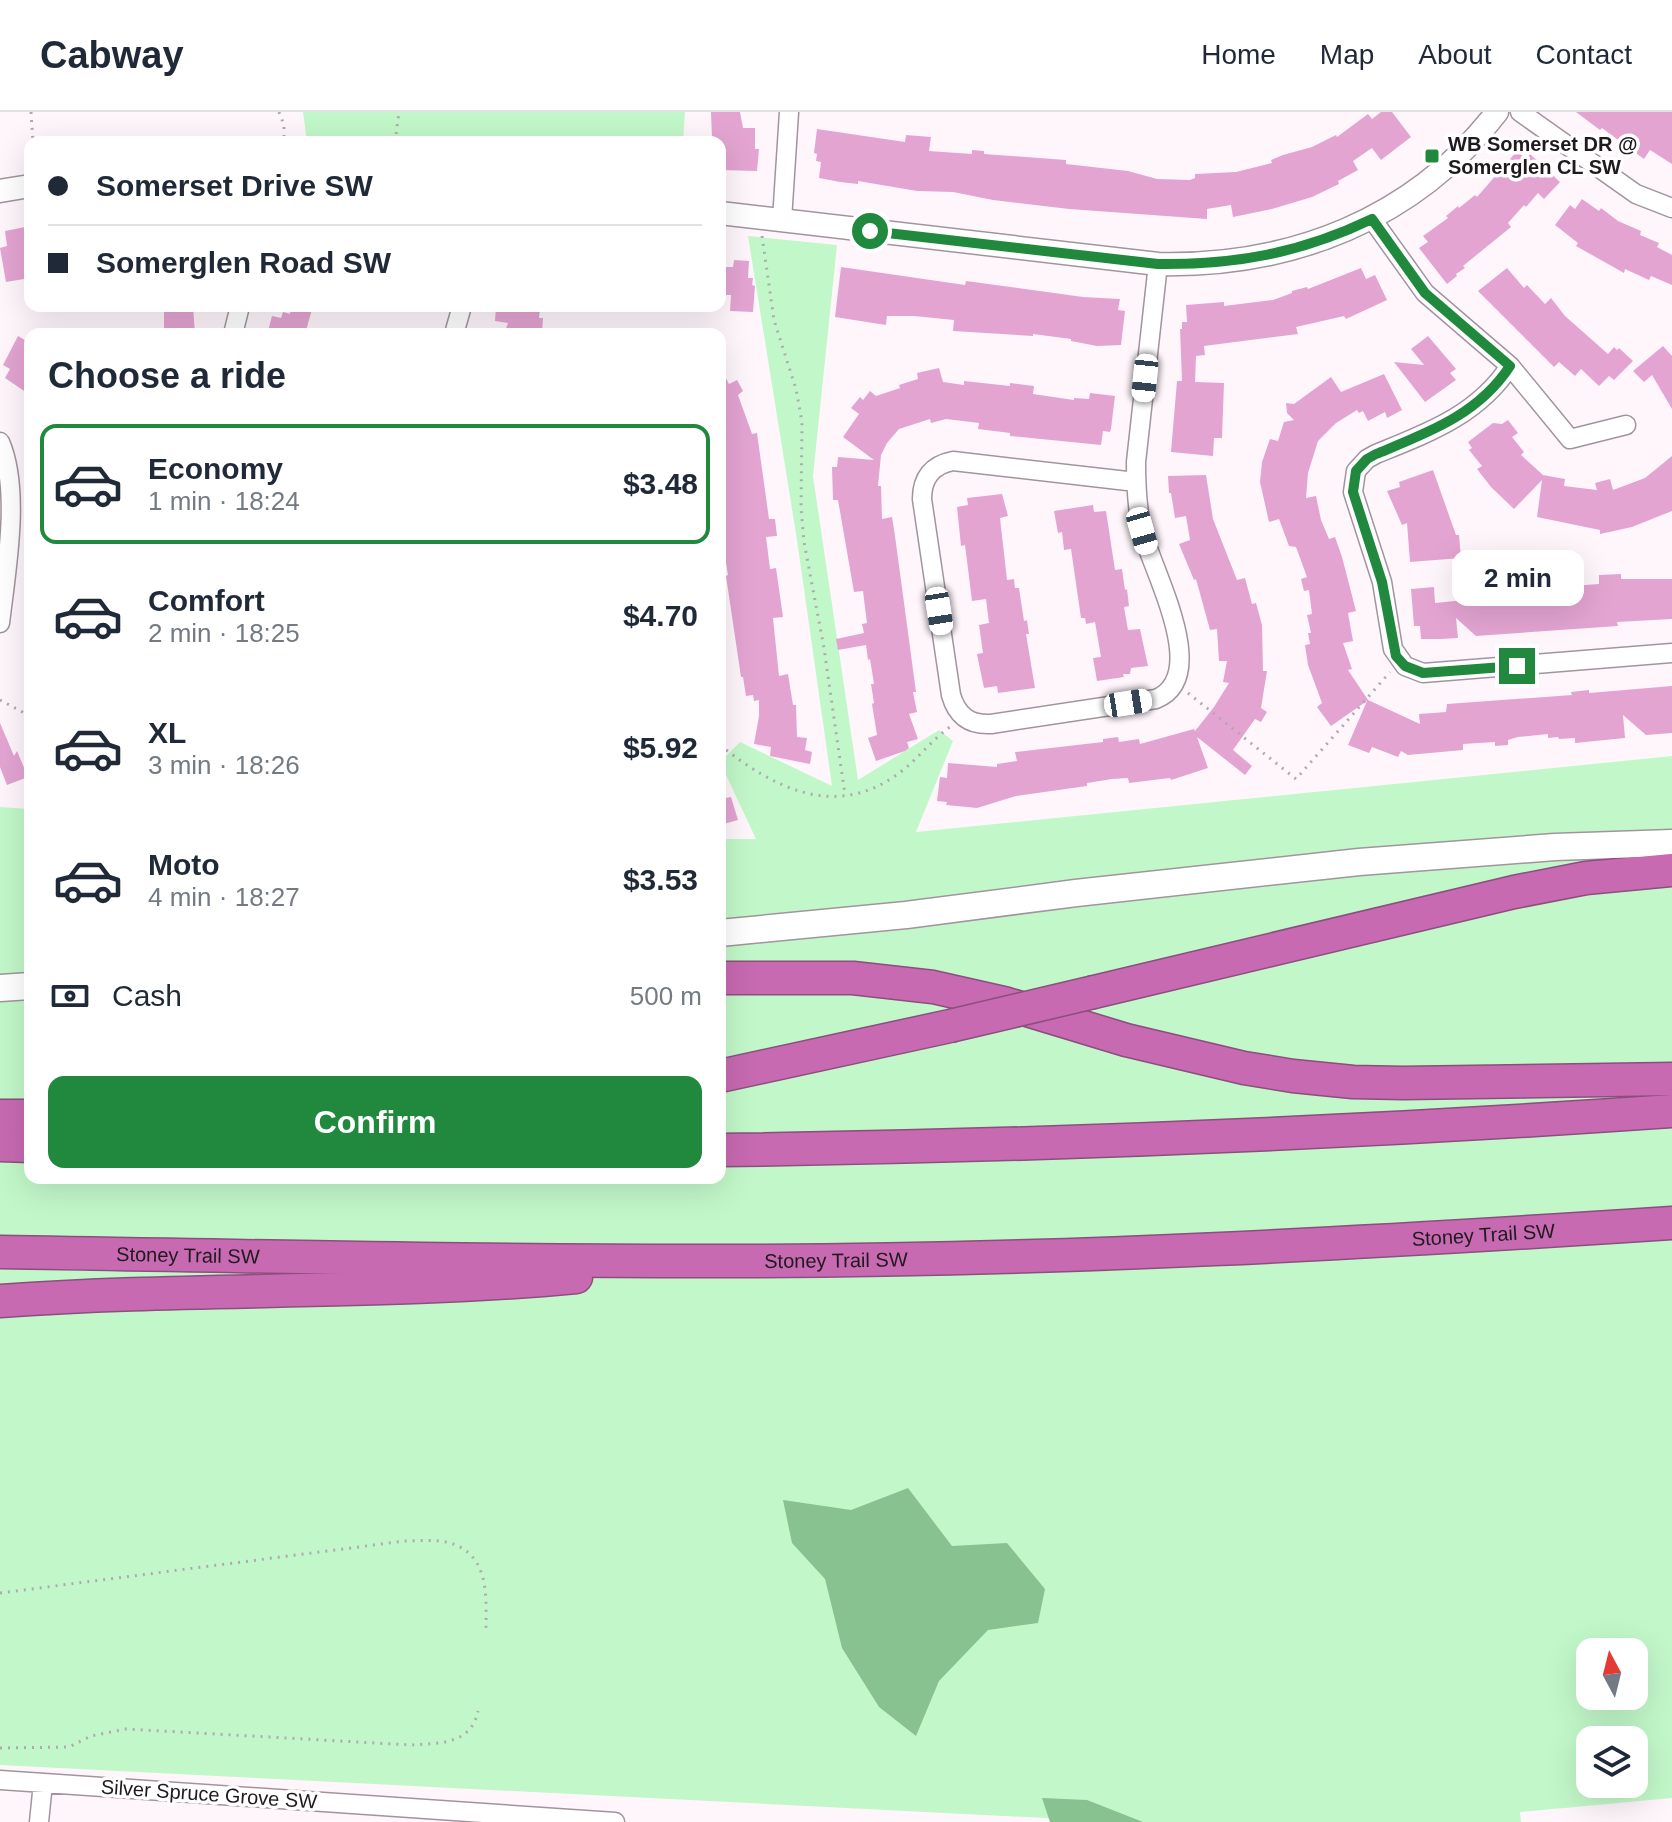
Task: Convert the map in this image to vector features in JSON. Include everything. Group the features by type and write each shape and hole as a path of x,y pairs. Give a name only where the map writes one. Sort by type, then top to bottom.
{"highway":[{"path":"726,1075 950,1026 1514,892 1586,878 1672,870"},
{"path":"726,978 853,978 933,987 1004,1003 1141,1044 1293,1076 1403,1083 1672,1079"},
{"path":"726,1150 942,1147 1292,1134 1672,1111"},
{"path":"0,1116 24,1116"},
{"path":"0,1145 24,1146"},
{"name":"Stoney Trail SW","path":"0,1252 757,1261 1397,1241 1672,1223"},
{"path":"0,1301 105,1293 469,1285 757,1261"}],"main road":[{"path":"726,932 906,915 1359,862 1555,847 1672,843"},
{"path":"0,988 24,986"}],"street":[{"path":"782,220 789,112"},
{"path":"726,214 1158,264 1222,263 1274,255 1333,237 1372,219 1454,161 1497,112"},
{"path":"1520,112 1636,194 1672,208"},
{"path":"0,191 24,187"},
{"path":"1372,219 1425,293 1510,366 1570,439 1626,425"},
{"path":"1136,482 953,461 936,467 926,477 922,499 949,680 954,704 964,717 972,722 991,724 1156,699 1164,696 1176,683 1180,665 1173,619 1142,531 1136,482 1158,264"},
{"path":"1510,366 1500,382 1460,417 1376,454 1356,471 1353,492 1382,582 1393,649 1400,661 1423,673 1672,653"},
{"path":"0,442 4,452 11,513 0,623"},
{"name":"Silver Spruce Grove SW","path":"0,1780 615,1822"},
{"path":"39,1822 43,1783"}],"path":[{"path":"31,112 33,136"},
{"path":"279,112 284,136"},
{"path":"396,136 399,112"},
{"path":"762,235 774,320 796,389 802,422 801,508 804,542 824,648 845,795"},
{"path":"1176,683 1296,779 1400,661"},
{"path":"0,700 24,713"},
{"path":"726,749 774,780 806,794 820,798 862,793 895,776 939,735 964,717"},
{"path":"0,1593 405,1541 450,1542 474,1556 486,1579 486,1630"},
{"path":"0,1748 69,1747 91,1736 126,1729 425,1744 453,1742 476,1723 478,1711"}],"shaded area":[{"path":"303,112 685,112 683,136 306,136"},
{"path":"748,236 837,245 813,476 858,780 939,730 953,741 916,832 1672,756 1672,1798 1520,1812 1521,1822 1122,1822 0,1765 0,807 24,809 24,1184 726,1184 726,839 756,839 726,775 726,756 740,742 832,786 797,540"},
{"path":"908,1488 952,1546 1007,1543 1045,1589 1038,1623 988,1630 939,1681 916,1736 879,1707 842,1648 825,1579 792,1543 783,1500 851,1510"},
{"path":"1042,1798 1087,1800 1143,1822 1050,1822"}],"building":[{"path":"711,112 740,112 743,128 755,128 755,149 759,149 757,171 726,170 726,136 712,136"},
{"path":"1381,112 1392,112 1411,137 1381,160 1372,148 1353,161 1358,170 1338,181 1339,184 1312,197 1233,217 1231,205 1207,209 1207,219 1069,209 953,192 917,191 858,181 858,184 840,182 819,178 821,162 816,161 817,154 814,153 817,129 905,142 906,135 931,137 929,151 972,154 972,150 984,151 984,154 1066,160 1066,164 1128,171 1157,179 1190,180 1195,178 1195,174 1236,172 1272,163 1271,160 1283,155 1337,137 1368,114 1372,119"},
{"path":"1576,112 1672,112 1672,164 1650,150 1644,159"},
{"path":"1517,151 1526,159 1530,154 1560,182 1544,199 1538,193 1526,207 1524,205 1508,223 1511,227 1463,266 1465,268 1447,284 1419,248 1428,242 1423,236 1448,218 1446,216 1458,206 1475,195 1477,197"},
{"path":"1582,199 1599,211 1601,208 1618,221 1641,231 1640,235 1659,243 1657,247 1672,255 1672,285 1651,276 1649,280 1625,269 1624,273 1576,246 1578,243 1555,225 1570,205 1575,209"},
{"path":"24,227 24,279 6,282 0,248 7,246 5,231"},
{"path":"734,260 749,261 748,278 753,278 752,285 755,286 753,312 730,311 731,295 726,295 726,267 733,267"},
{"path":"841,267 965,285 966,281 1120,299 1118,310 1125,311 1121,345 1097,346 1033,334 953,331 954,320 914,316 887,316 886,325 835,317"},
{"path":"1361,268 1366,279 1375,275 1387,300 1346,319 1344,316 1296,327 1298,334 1204,346 1205,355 1196,356 1195,382 1224,383 1222,438 1214,438 1213,456 1171,452 1177,381 1182,381 1180,329 1182,322 1187,322 1186,305 1224,302 1224,306 1273,300"},
{"path":"1507,268 1524,288 1527,285 1545,304 1551,298 1565,316 1608,354 1614,347 1619,348 1633,361 1614,380 1609,376 1599,386 1581,369 1575,376 1559,362 1554,367 1478,291"},
{"path":"164,312 193,312 195,328 164,328"},
{"path":"283,312 311,312 307,328 269,328 272,316 281,318"},
{"path":"496,312 540,312 539,318 543,318 542,328 506,328 508,323 495,321"},
{"path":"18,336 24,340 24,391 5,378 10,369 3,365"},
{"path":"1428,336 1456,369 1450,373 1456,380 1425,402 1394,362 1424,365 1411,349"},
{"path":"1663,346 1672,356 1672,409 1652,375 1644,382 1633,371"},
{"path":"939,368 943,382 1034,386 1033,394 1074,400 1089,399 1090,393 1115,396 1111,429 1110,432 1103,431 1101,445 1010,436 1010,433 978,429 979,423 946,419 931,423 930,419 899,429 887,443 881,455 878,486 881,486 882,519 892,517 916,692 913,692 917,712 909,714 918,739 907,742 909,748 905,751 876,761 868,738 877,735 872,704 871,684 874,684 866,645 838,650 836,639 864,633 862,624 867,623 863,591 854,592 838,500 833,500 832,467 837,467 838,457 874,460 843,437 859,414 851,408 860,397 863,400 870,391 876,396 900,388 899,385 918,379 917,373"},
{"path":"1384,374 1402,410 1387,418 1385,412 1368,421 1363,411 1359,413 1357,410 1336,423 1318,441 1308,473 1306,498 1316,496 1329,539 1335,537 1342,557 1356,611 1348,613 1353,641 1343,643 1352,669 1348,670 1368,700 1420,724 1419,714 1446,712 1447,704 1572,695 1571,692 1589,690 1589,693 1672,686 1672,733 1646,735 1623,715 1625,738 1575,743 1575,738 1548,738 1548,734 1518,737 1508,740 1508,745 1495,746 1495,742 1463,744 1463,750 1408,755 1401,751 1398,757 1372,747 1369,753 1348,745 1367,701 1331,726 1317,707 1322,703 1308,665 1305,645 1310,644 1308,633 1311,633 1307,615 1312,614 1309,590 1304,591 1301,579 1307,577 1296,547 1289,546 1279,519 1269,522 1260,482 1262,462 1270,439 1278,441 1284,422 1294,420 1287,413 1286,403 1294,404 1331,377 1341,392"},
{"path":"726,378 729,384 737,380 743,391 738,395 752,434 757,433 769,519 775,519 777,536 766,537 770,569 776,568 783,617 773,618 779,676 788,674 793,705 796,705 797,737 807,738 805,750 812,752 810,764 770,756 771,747 754,744 759,700 754,701 753,695 746,696 741,677 728,575"},
{"path":"1508,420 1518,433 1512,437 1524,452 1521,455 1543,475 1565,479 1564,486 1597,490 1595,483 1610,479 1613,490 1645,478 1672,456 1672,511 1632,527 1600,534 1600,530 1537,517 1542,480 1514,509 1477,469 1482,466 1469,450 1472,448 1468,442 1493,423 1502,424"},
{"path":"1433,470 1456,535 1459,535 1461,558 1410,562 1407,523 1402,525 1387,491 1400,487 1399,482"},
{"path":"1206,475 1213,519 1237,580 1245,578 1262,625 1263,671 1267,671 1261,708 1267,712 1261,722 1255,719 1233,750 1252,766 1245,775 1197,737 1208,768 1171,780 1129,783 1128,778 1112,779 1087,783 1087,786 1016,796 977,808 937,801 940,777 947,778 948,763 997,767 997,764 1017,761 1015,752 1103,742 1103,739 1118,737 1119,742 1139,739 1140,744 1195,731 1229,683 1223,682 1227,661 1219,661 1217,629 1210,630 1196,579 1179,544 1190,540 1186,516 1175,518 1168,476"},
{"path":"1002,494 1008,516 1000,518 1007,580 1014,579 1015,588 1019,588 1024,621 1027,620 1029,634 1026,634 1035,688 998,693 997,686 984,688 977,654 983,653 979,625 989,623 986,599 972,601 957,507 968,505 967,498"},
{"path":"1093,505 1094,512 1106,511 1115,570 1122,569 1127,589 1129,606 1124,607 1128,630 1140,629 1148,666 1131,668 1130,674 1123,674 1124,677 1097,681 1093,658 1101,657 1095,622 1086,624 1085,618 1081,618 1071,549 1064,550 1062,532 1058,533 1054,511"},
{"path":"1621,574 1621,579 1672,579 1672,619 1476,636 1456,618 1458,638 1442,639 1421,639 1420,626 1414,626 1411,589 1434,587 1435,603 1465,600 1465,592 1489,594 1489,599 1519,596 1518,581 1541,579 1541,586 1557,587 1599,584 1599,575"},
{"path":"0,723 14,756 17,751 24,768 24,779 7,785 0,767"},
{"path":"731,797 738,820 726,823 726,798"}],"place":[{"name":"WB Somerset DR @ Somerglen CL SW","path":"1432,156"}],"route":[{"path":"870,231 1158,264 1193,265 1274,255 1333,237 1372,219 1425,293 1510,366 1500,382 1460,417 1376,454 1356,471 1353,492 1382,582 1393,649 1405,666 1423,673 1517,666"}]}
